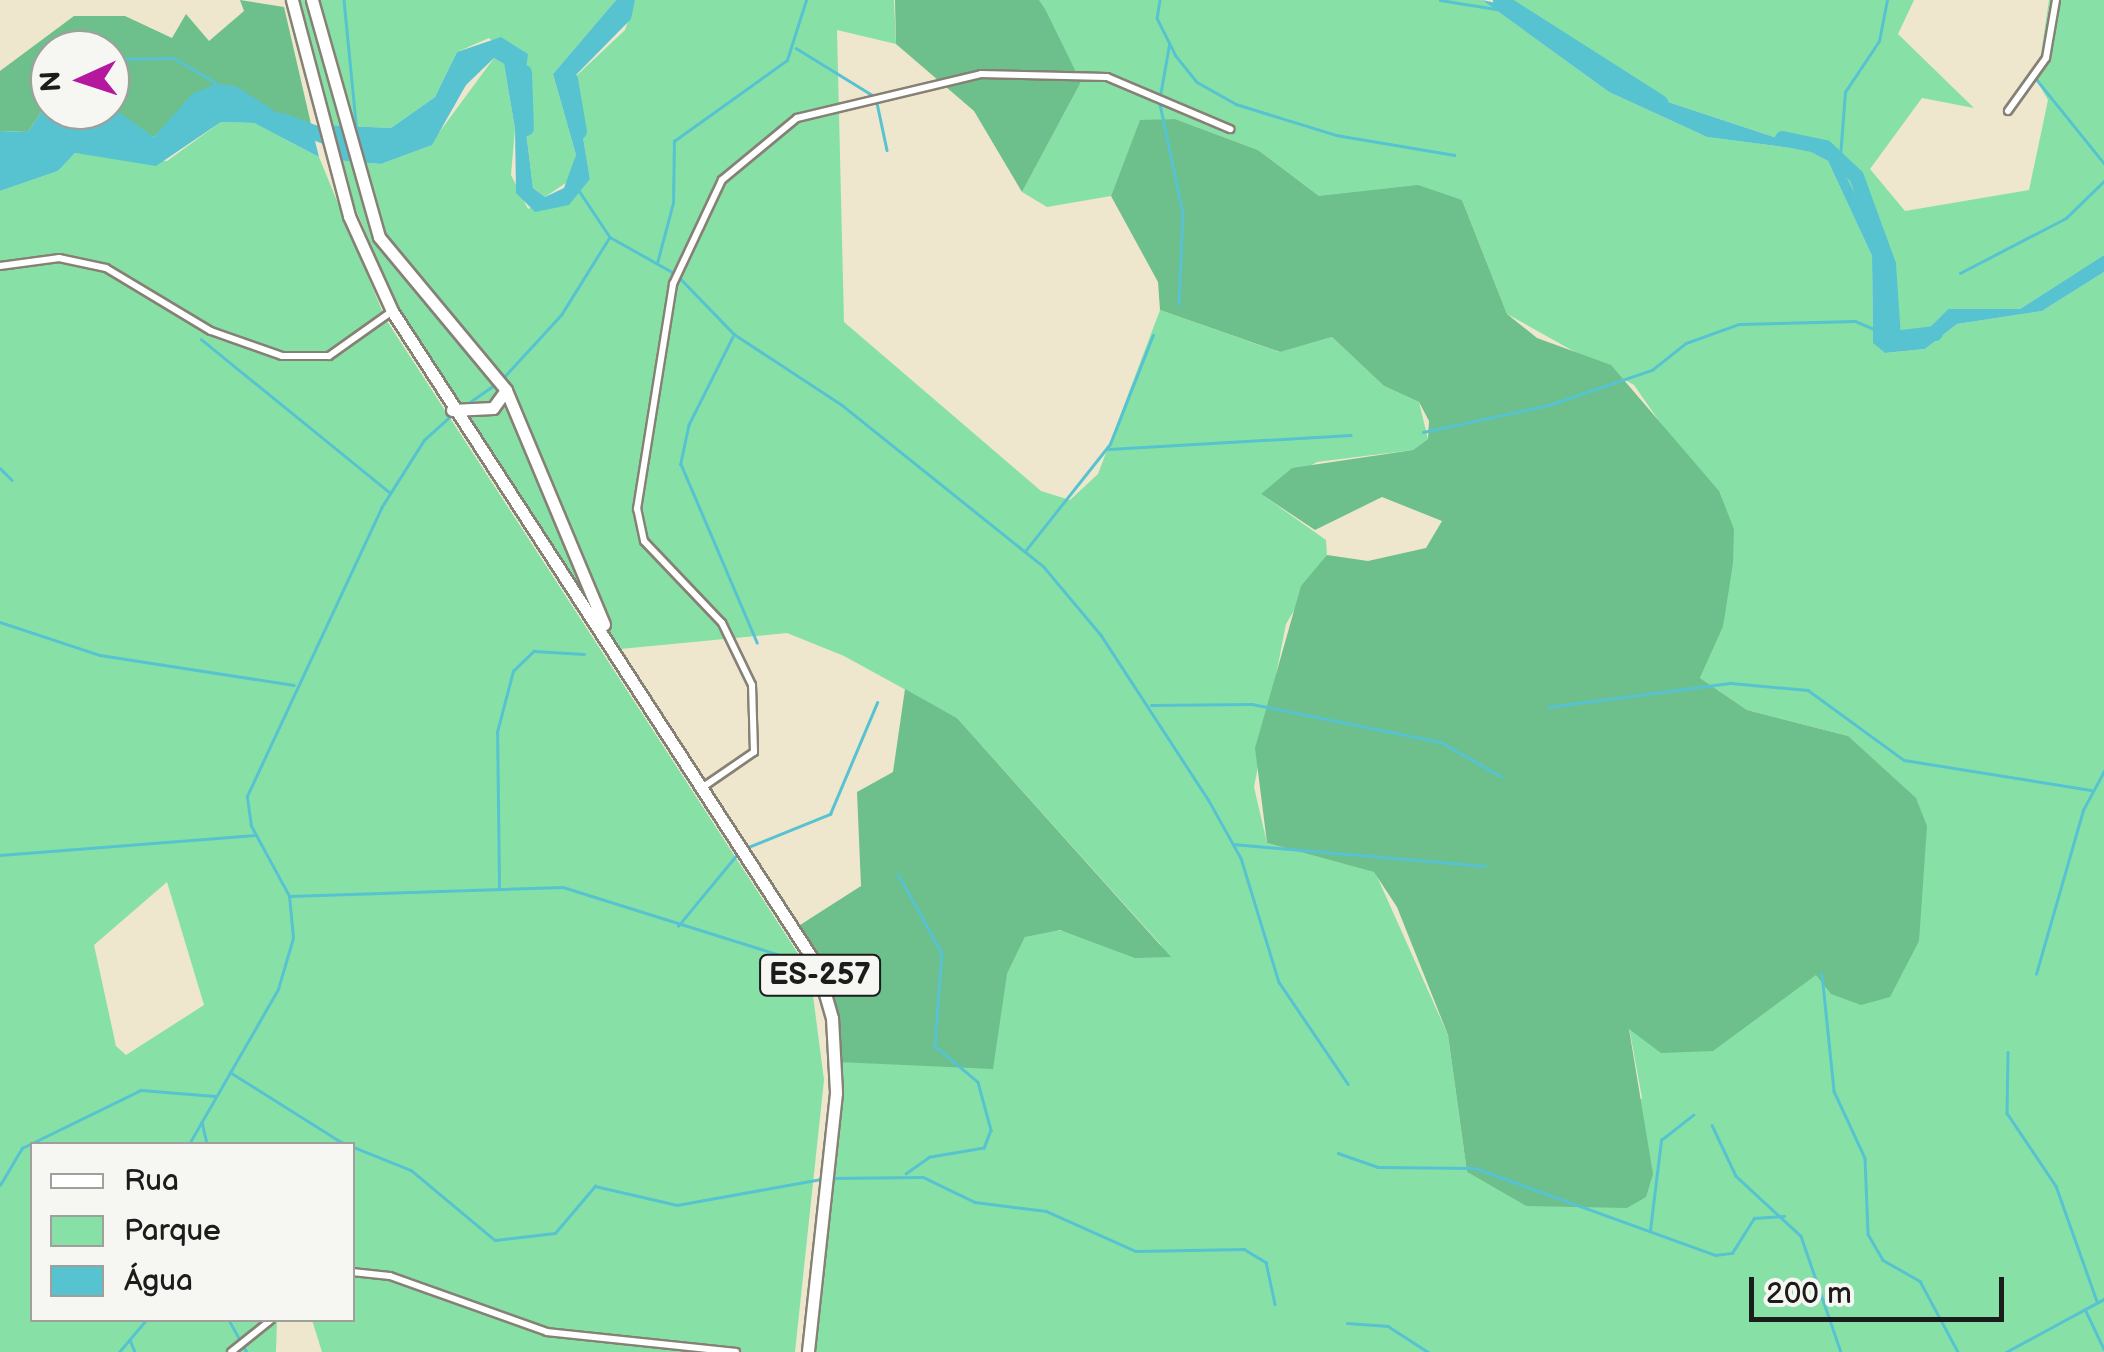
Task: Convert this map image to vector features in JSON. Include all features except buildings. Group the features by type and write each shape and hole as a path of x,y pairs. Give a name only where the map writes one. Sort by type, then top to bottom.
{"main road":[{"name":"ES-257","path":"292,0 338,181 392,311 452,410 706,784 808,945 832,1018 836,1094 808,1352"},
{"name":"ES-257","path":"312,0 340,120 358,176 400,273 506,390 619,654"},
{"path":"452,410 485,411 506,390"}],"street":[{"path":"2008,111 2046,58 2056,0"},
{"path":"706,784 754,752 752,685 722,623 644,540 637,509 674,284 722,180 797,118 981,74 1107,77 1230,129"},
{"path":"0,266 59,258 106,268 211,331 282,356 328,356 392,311"},
{"path":"355,1272 390,1276 547,1332 736,1352"},
{"path":"231,1352 268,1322"}],"green space":[{"path":"240,0 284,7 314,137 267,107 176,115 154,137 139,132 130,124 130,30 55,30 74,16 125,16 172,38 186,14 209,41 244,11"},
{"path":"297,0 616,0 553,74 576,155 573,178 545,197 533,188 522,99 529,74 489,38 457,52 435,97 391,128 326,125"},
{"path":"635,0 894,0 896,44 837,30 844,322 1041,491 1070,500 1098,474 1160,310 1279,352 1332,337 1384,386 1419,402 1428,439 1413,450 1317,462 1261,494 1326,540 1327,555 1286,624 1254,787 1267,843 1375,872 1448,1035 1467,1172 1526,1206 1642,1098 1629,1027 1848,736 1747,710 1700,678 1723,627 1734,529 1634,385 1507,314 1462,200 1319,196 1258,150 1175,119 1140,121 1111,196 1047,207 1022,192 1081,82 1039,0 1482,0 1609,92 1707,137 1807,150 1828,161 1872,256 1873,342 1885,353 1925,349 1957,324 2042,311 2104,272 2104,1352 809,1352 838,1062 1007,974 1025,937 1042,928 1161,945 957,718 844,656 787,633 620,649 399,311 335,160 381,164 429,146 494,58 504,64 515,129 511,175 528,209 590,179 573,79 625,30"},
{"path":"895,0 1039,0 1045,9 1081,82 1022,192 974,111 896,44"},
{"path":"1500,0 1914,0 1898,34 1974,108 1922,98 1870,169 1905,211 2029,190 2048,100 2037,81 2049,0 2104,0 2104,255 2020,309 1948,309 1915,342 1897,343 1886,336 1888,259 1837,158 1644,94"},
{"path":"30,49 28,132 0,131 0,71"},
{"path":"1175,119 1258,150 1319,196 1418,185 1462,200 1507,314 1537,338 1611,365 1719,491 1734,529 1733,563 1723,627 1700,678 1747,710 1848,736 1916,798 1927,826 1919,941 1890,997 1861,1005 1831,994 1816,975 1713,1051 1661,1053 1629,1029 1653,1174 1646,1197 1627,1208 1526,1206 1467,1172 1448,1035 1397,907 1374,872 1267,843 1255,748 1301,586 1327,555 1368,561 1426,548 1442,521 1382,497 1315,530 1261,494 1292,468 1413,450 1428,439 1429,421 1419,402 1384,386 1332,337 1280,352 1160,310 1158,282 1111,196 1140,120"},
{"path":"221,122 254,123 319,157 385,318 810,972 824,1080 795,1352 322,1352 313,1322 355,1322 355,1142 30,1142 30,1322 277,1322 276,1352 0,1352 0,191 58,171 75,153 167,161","holes":["167,882 204,1005 126,1055 116,1046 94,945"]},
{"path":"905,689 957,718 1171,957 1135,958 1060,930 1025,937 1007,974 993,1069 838,1062 823,967 800,925 861,886 857,792 893,772"}],"water":[{"path":"616,0 635,0 631,19 573,78 590,179 569,205 535,212 516,193 515,129 504,64 494,58 466,85 432,145 381,164 335,160 326,125 391,128 435,97 457,52 501,37 528,54 522,99 533,188 545,197 564,188 576,155 553,74"},
{"path":"1482,0 1510,6 1554,43 1644,94 1837,158 1888,259 1886,336 1897,343 1915,342 1948,309 2020,309 2104,255 2104,272 2042,311 1957,324 1925,349 1885,353 1873,343 1872,256 1828,161 1807,150 1707,137 1609,92"},
{"path":"216,84 236,86 314,137 319,157 254,123 221,122 156,166 75,153 58,171 0,191 0,131 130,130 130,120 154,137 192,94"}],"waterway":[{"path":"344,0 357,133"},
{"path":"657,263 673,203 674,141 787,60 806,0"},
{"path":"1160,0 1157,18 1176,56 1197,82 1236,104 1336,135 1454,155"},
{"path":"1440,0 1497,9"},
{"path":"1500,0 1660,102"},
{"path":"1840,157 1845,92 1879,41 1887,0"},
{"path":"1160,96 1169,45"},
{"path":"796,48 874,96"},
{"path":"130,59 174,58 216,83"},
{"path":"524,72 526,128"},
{"path":"570,79 579,131"},
{"path":"2037,80 2104,163"},
{"path":"877,103 887,150"},
{"path":"1160,104 1183,213 1179,304"},
{"path":"282,120 340,142"},
{"path":"1782,138 1825,147 1856,176 1888,264 1893,338 1935,333"},
{"path":"1960,273 2066,218 2104,181"},
{"path":"580,192 610,237 674,273"},
{"path":"503,378 561,315 609,238"},
{"path":"680,278 734,334 842,405 1044,567 1101,635 1208,799 1241,858 1279,982 1348,1084"},
{"path":"1423,432 1549,405 1652,370 1686,343 1739,324 1855,321 1876,330"},
{"path":"1026,550 1110,444 1153,335"},
{"path":"733,337 689,425 681,464 757,642"},
{"path":"201,339 389,492"},
{"path":"467,404 497,383"},
{"path":"190,1142 278,989 293,938 289,896 251,826 247,796 381,508 424,440 452,415"},
{"path":"1109,449 1351,435"},
{"path":"0,468 12,480"},
{"path":"0,622 100,655 294,685"},
{"path":"499,887 497,732 513,671 534,651 584,654"},
{"path":"1548,707 1731,683 1808,690 1904,760 2091,790"},
{"path":"746,848 830,814 877,703"},
{"path":"1151,705 1252,704 1441,742 1502,777"},
{"path":"2036,974 2083,810 2104,771"},
{"path":"0,855 255,835"},
{"path":"1233,844 1485,866"},
{"path":"678,926 739,852"},
{"path":"898,874 942,953 935,1046 978,1082 991,1130 984,1148 930,1157 906,1174"},
{"path":"290,896 563,887 793,959"},
{"path":"1822,974 1834,1091 1865,1158 1868,1234 1883,1260 1920,1281 1958,1352"},
{"path":"2008,1052 2007,1113 2056,1186 2097,1301"},
{"path":"230,1072 341,1142"},
{"path":"34,1142 141,1090 215,1096"},
{"path":"1650,1230 1661,1140 1693,1115"},
{"path":"202,1122 207,1142"},
{"path":"1712,1125 1736,1176 1801,1236 1841,1352"},
{"path":"0,1185 22,1148 30,1144"},
{"path":"355,1148 411,1170 495,1240 555,1233 595,1186 677,1205 821,1179"},
{"path":"1338,1153 1378,1167 1475,1168 1715,1255 1732,1253 1754,1218 1784,1216"},
{"path":"829,1178 923,1177 975,1202 1046,1211 1136,1251 1244,1249 1266,1262 1275,1304"},
{"path":"2006,1352 2104,1299"},
{"path":"2085,1309 2104,1349"},
{"path":"119,1352 144,1322"},
{"path":"230,1322 247,1352"},
{"path":"1347,1323 1388,1326 1428,1352"},
{"path":"130,1340 135,1352"}]}
